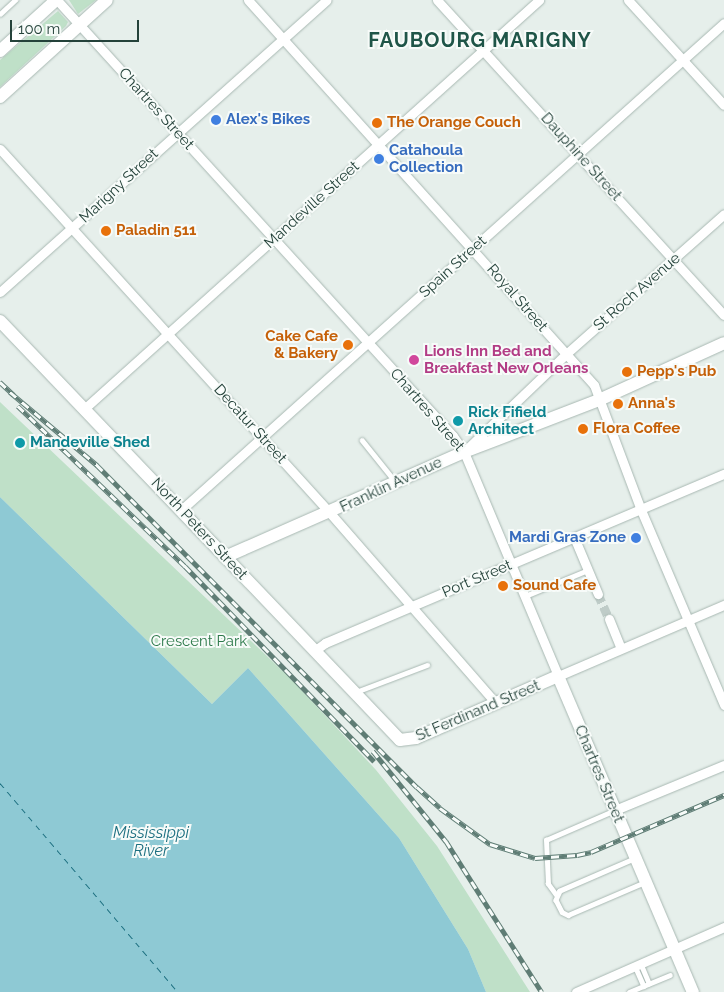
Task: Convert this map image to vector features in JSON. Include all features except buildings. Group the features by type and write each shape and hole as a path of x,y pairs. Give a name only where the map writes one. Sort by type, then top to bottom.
{"street":[{"name":"Chartres Street","path":"56,0 274,239 464,452 510,566 693,992"},
{"path":"0,51 56,0"},
{"path":"0,97 106,0"},
{"name":"Royal Street","path":"248,0 474,248 594,385 641,510 724,705"},
{"name":"Marigny Street","path":"0,292 327,0"},
{"name":"Dauphine Street","path":"437,0 724,315"},
{"name":"Mandeville Street","path":"84,408 539,0"},
{"path":"628,0 724,105"},
{"name":"Spain Street","path":"181,510 724,23"},
{"name":"Decatur Street","path":"0,149 330,513 496,703"},
{"name":"St Roch Avenue","path":"464,452 566,354 724,214"},
{"name":"North Peters Street","path":"0,321 397,738"},
{"name":"Franklin Avenue","path":"224,557 330,513 464,452 599,400 724,343"},
{"name":"Port Street","path":"314,651 574,537 724,474"},
{"path":"574,537 598,594"},
{"path":"558,676 724,605"},
{"path":"609,619 621,648"},
{"name":"St Ferdinand Street","path":"397,738 404,741 416,738 558,676"},
{"path":"615,810 724,765"},
{"path":"576,992 724,927"}],"lane":[{"path":"0,14 15,0"},
{"path":"362,440 396,483"},
{"path":"524,597 588,570"},
{"path":"354,693 427,665"},
{"path":"615,810 546,840 546,875 562,912 568,915 646,882"},
{"path":"556,895 636,858"},
{"path":"637,965 646,985"},
{"path":"629,992 670,974"}],"green space":[{"path":"69,0 96,0 78,14"},
{"path":"58,11 68,22 66,26 0,87 0,60"},
{"name":"Crescent Park","path":"0,402 291,679 376,770 437,846 530,992 486,992 468,949 399,838 248,668 212,704 0,497"}],"water":[{"name":"Mississippi River","path":"0,497 212,704 248,668 399,838 468,949 486,992 0,992"}],"ferry route":[{"path":"0,783 178,992"}],"tunnel":[{"path":"598,594 609,619"}],"railway":[{"path":"0,382 14,395"},
{"path":"10,392 97,465 417,787 440,808 490,844 535,858 577,855 591,852 724,795"},
{"path":"18,406 185,566 374,761"},
{"path":"373,751 446,841 542,992"}],"place":[{"name":"Alex's Bikes","path":"216,120"},
{"name":"The Orange Couch","path":"377,123"},
{"name":"Catahoula Collection","path":"379,159"},
{"name":"Paladin 511","path":"106,231"},
{"name":"Cake Cafe & Bakery","path":"348,345"},
{"name":"Lions Inn Bed and Breakfast New Orleans","path":"414,360"},
{"name":"Pepp's Pub","path":"627,372"},
{"name":"Anna's","path":"618,404"},
{"name":"Rick Fifield Architect","path":"458,421"},
{"name":"Flora Coffee","path":"583,429"},
{"name":"Mandeville Shed","path":"20,443"},
{"name":"Mardi Gras Zone","path":"636,538"},
{"name":"Sound Cafe","path":"503,586"}],"district":[{"name":"FAUBOURG MARIGNY","path":"480,40"}]}
